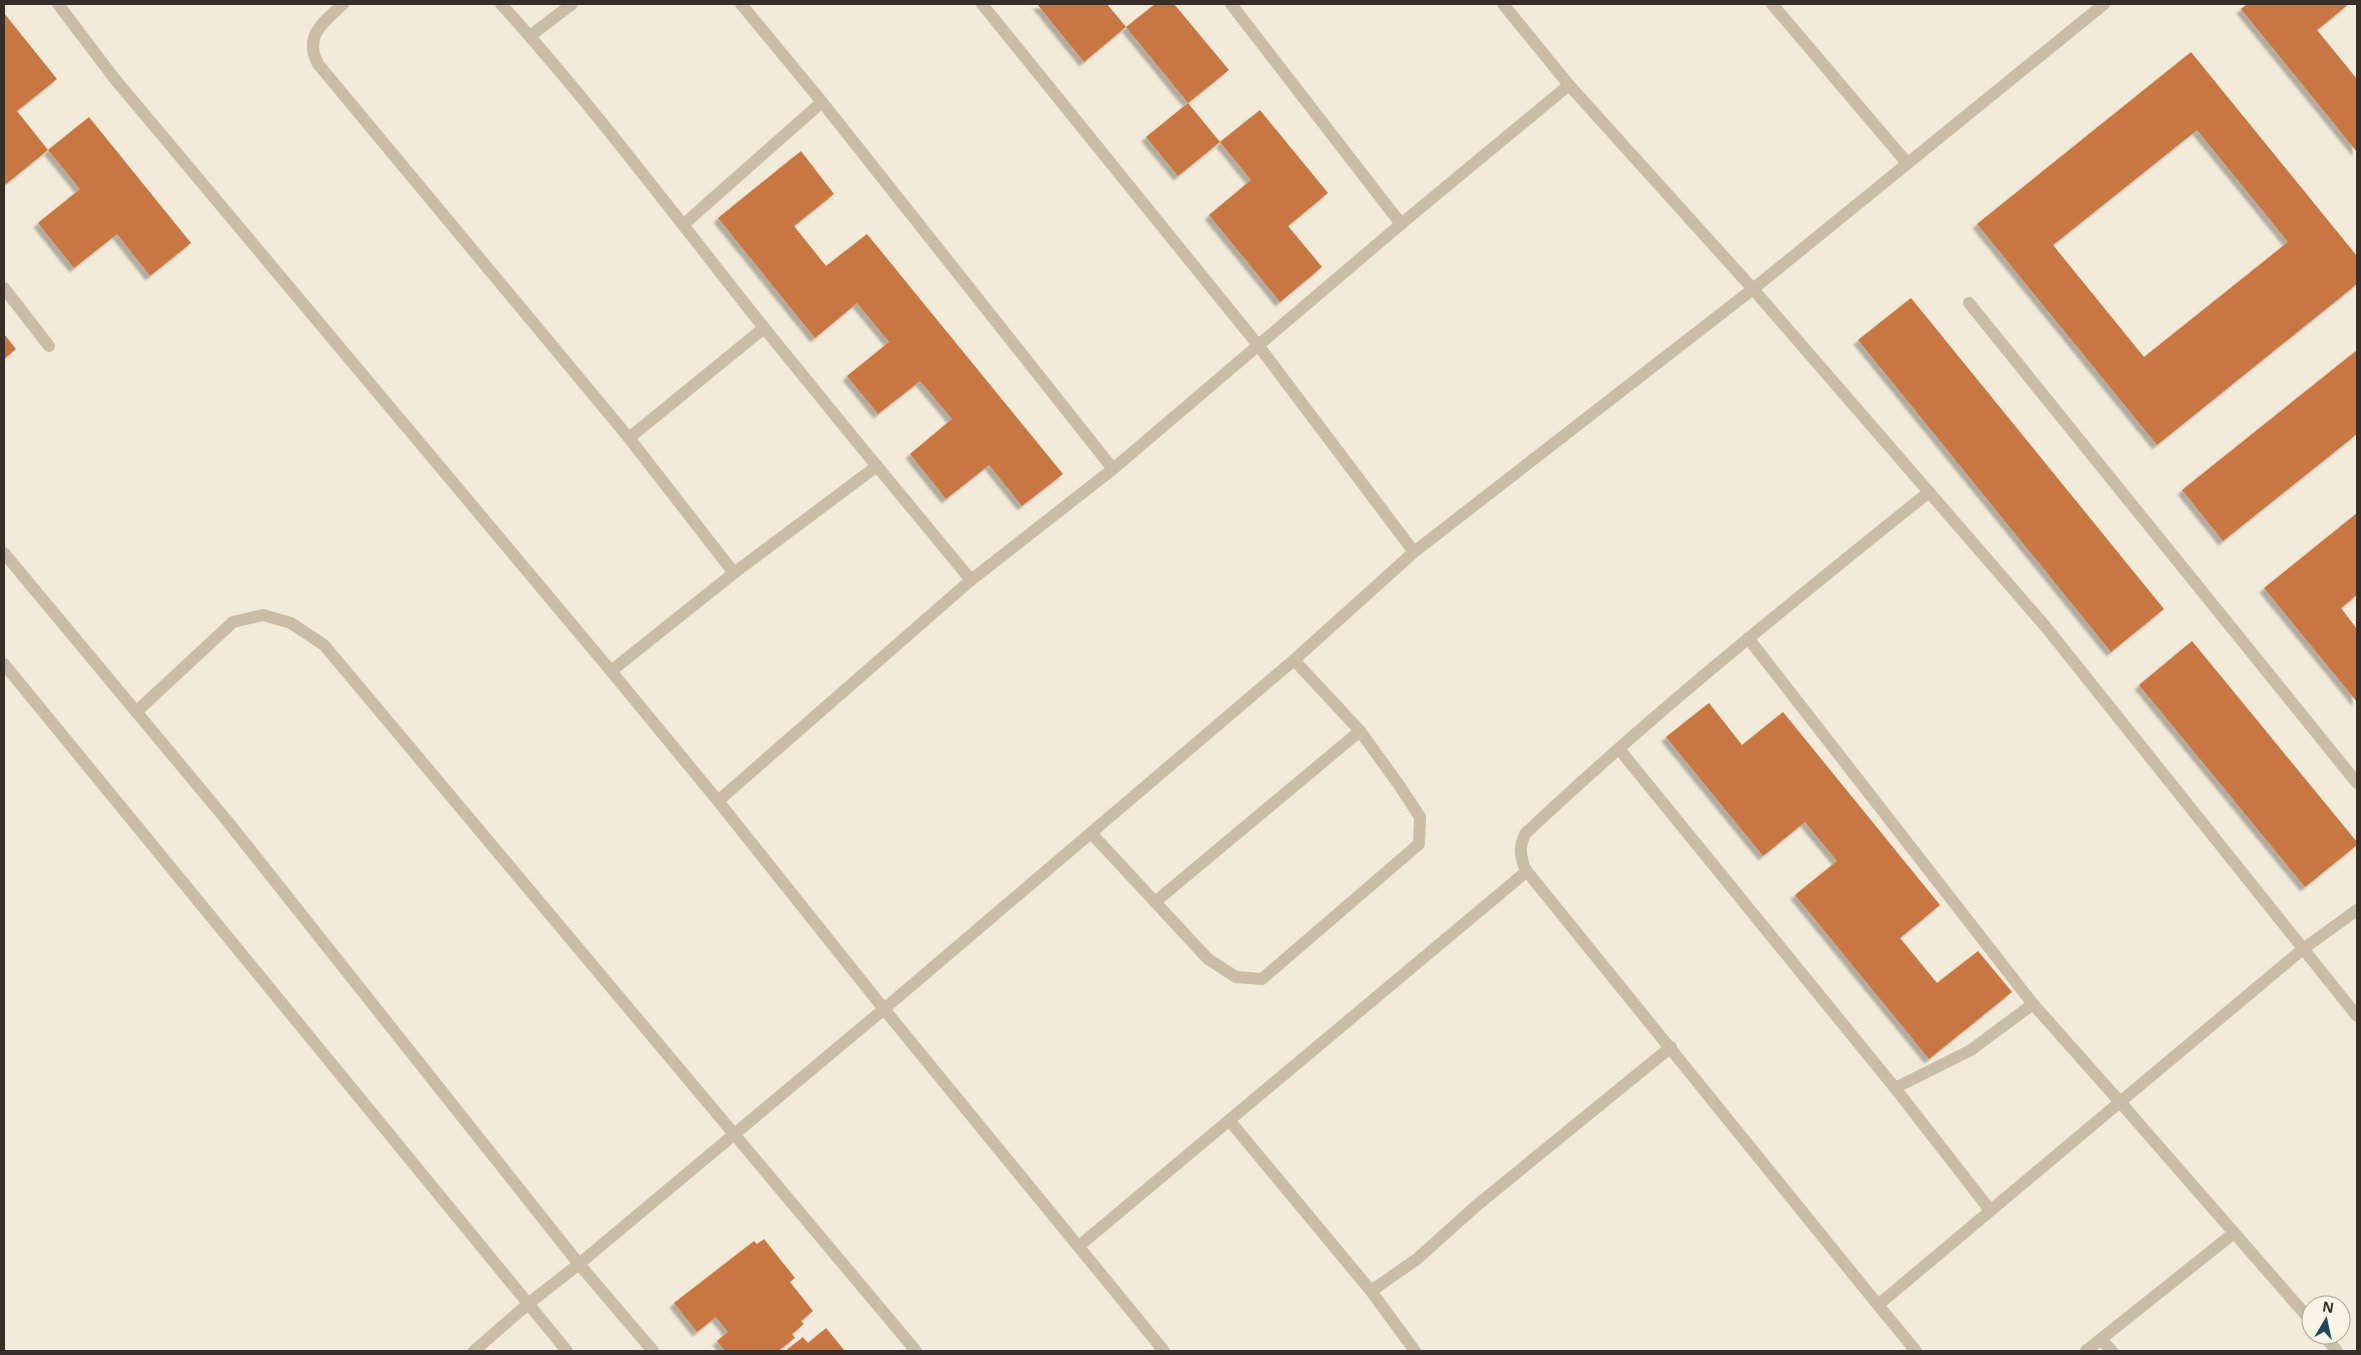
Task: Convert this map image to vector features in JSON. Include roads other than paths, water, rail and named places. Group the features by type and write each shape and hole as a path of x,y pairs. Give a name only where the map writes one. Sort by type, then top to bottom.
{"street":[{"path":"58,4 114,78 718,800 884,1009 1164,1351"},
{"path":"343,4 319,27 314,35 313,55 318,64 629,438 734,573"},
{"path":"501,4 530,36 684,224 764,328 971,580"},
{"path":"530,36 572,4"},
{"path":"741,4 822,102 1112,469"},
{"path":"982,4 1258,345 1414,552"},
{"path":"1232,4 1401,224"},
{"path":"1503,4 1569,85 1752,289 2045,626 2357,1016"},
{"path":"1772,4 1907,163"},
{"path":"474,1351 528,1304 580,1264 884,1009 1294,660 1414,552 1752,289 2104,4"},
{"path":"718,800 971,580 1112,469 1401,224 1569,85"},
{"path":"684,224 822,102"},
{"path":"4,288 50,346"},
{"path":"1969,303 2357,783"},
{"path":"629,438 764,328"},
{"path":"611,671 734,573 877,466"},
{"path":"1916,1351 1527,871 1520,856 1520,845 1524,834 1578,783 1748,638 1929,492"},
{"path":"4,554 228,822 580,1264 653,1351"},
{"path":"136,712 233,622 264,615 290,623 324,645 916,1351"},
{"path":"1748,638 2033,1004 2301,1310"},
{"path":"1091,832 1208,959 1236,977 1262,979 1419,844 1420,817 1360,730 1294,660"},
{"path":"4,664 567,1351"},
{"path":"1155,902 1360,730"},
{"path":"1620,749 1895,1088 1990,1210"},
{"path":"1079,1246 1527,871"},
{"path":"1878,1305 2303,949 2357,910"},
{"path":"1895,1088 1971,1050 2033,1004"},
{"path":"1372,1291 1418,1260 1476,1206 1671,1047"},
{"path":"1229,1120 1372,1291 1415,1351"},
{"path":"2086,1351 2234,1233"},
{"path":"2101,1339 2112,1351"}]}
